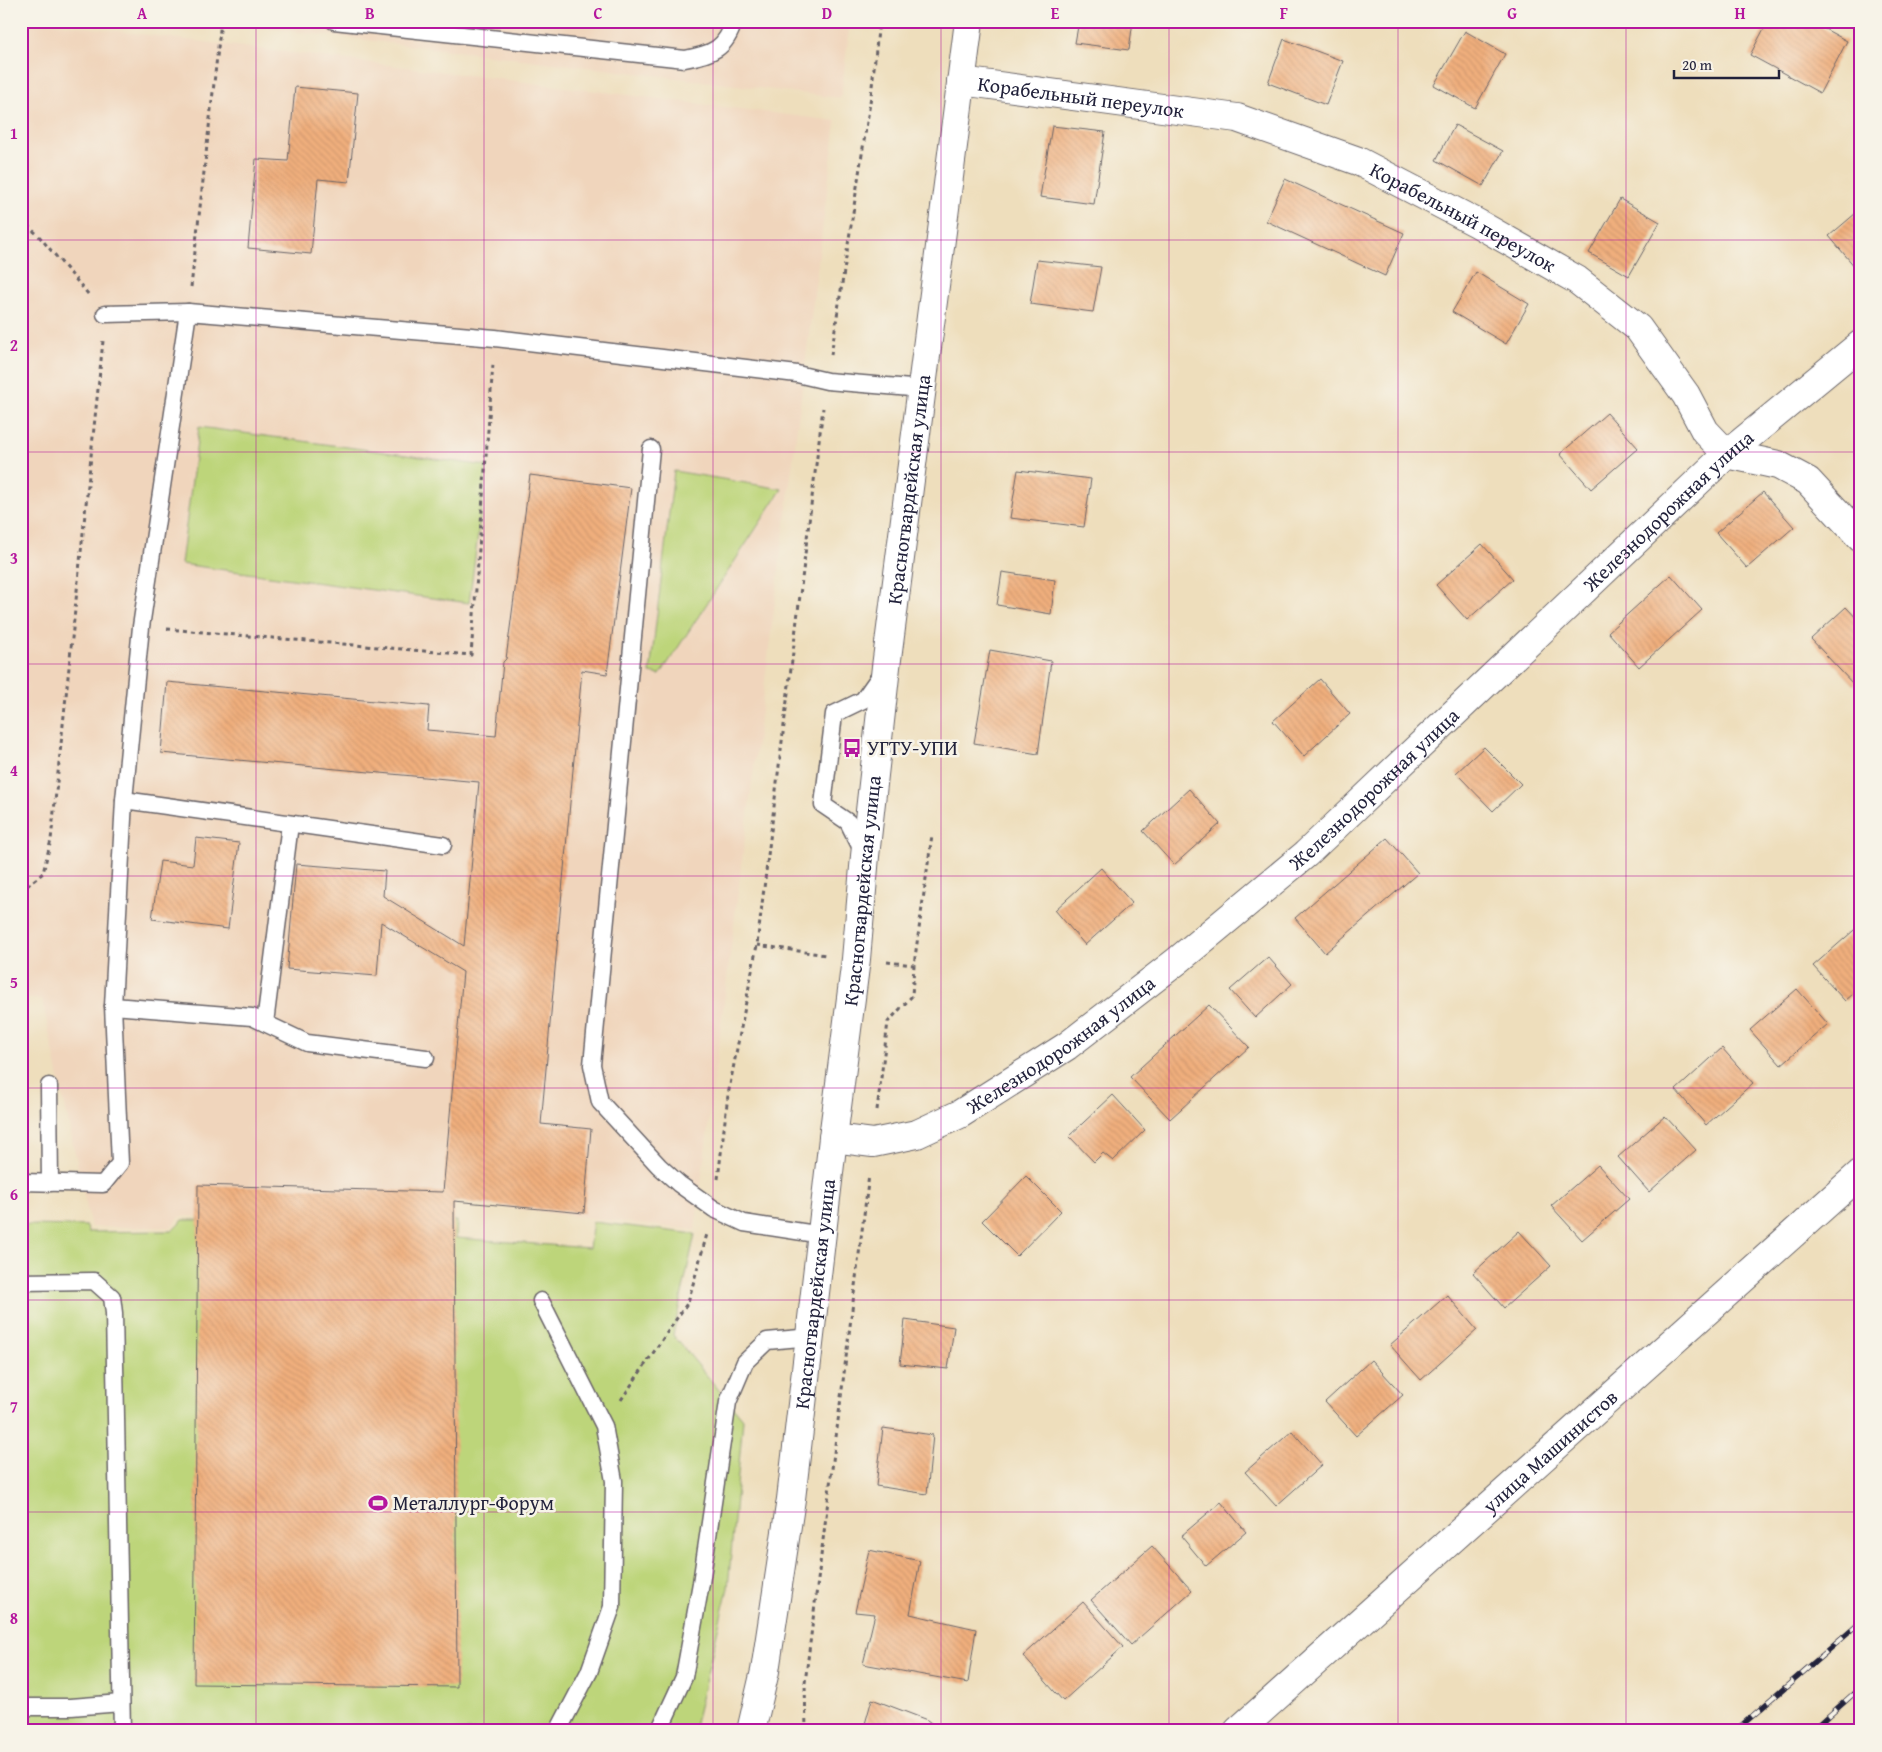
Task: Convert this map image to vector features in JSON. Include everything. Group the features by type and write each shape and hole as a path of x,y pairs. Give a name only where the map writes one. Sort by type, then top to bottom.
{"street":[{"name":"Красногвардейская улица","path":"751,1731 765,1671 791,1498 856,959 864,856 886,666 969,21"},
{"name":"Корабельный переулок","path":"960,81 1237,118 1358,161 1477,223 1577,280 1623,316 1638,328 1686,395 1705,431 1727,454"},
{"name":"Железнодорожная улица","path":"833,1138 873,1143 917,1134 960,1114 1067,1046 1177,961 1306,854 1727,454 1861,344"},
{"path":"1727,454 1778,465 1808,481 1861,538"},
{"name":"улица Машинистов","path":"1238,1731 1861,1173"}],"lane":[{"path":"334,21 685,59 703,56 721,47 730,34 734,21"},
{"path":"21,1182 103,1184 120,1163 113,1006 124,800 141,627 188,312"},
{"path":"105,314 188,312 495,338 797,374 827,381 923,389"},
{"path":"651,449 592,1066 600,1102 659,1166 679,1184 714,1209 744,1223 822,1235"},
{"path":"864,856 848,822 823,804 827,762 834,714 863,700 886,666"},
{"path":"124,800 443,845"},
{"path":"265,1023 290,824"},
{"path":"113,1006 252,1017 307,1043 426,1058"},
{"path":"49,1086 50,1182"},
{"path":"21,1282 94,1282 112,1297 122,1731"},
{"path":"541,1301 604,1426 614,1481 612,1607 589,1672 558,1731"},
{"path":"659,1731 684,1677 701,1583 728,1402 745,1362 767,1341 811,1337"},
{"path":"21,1707 71,1707 121,1703"}],"path":[{"path":"188,312 221,21"},
{"path":"757,945 827,381 871,96 880,21"},
{"path":"21,220 38,235 105,314 52,840 43,873 21,891"},
{"path":"141,627 471,655 495,338"},
{"path":"806,1731 805,1683 888,1022 912,996 914,965 932,835"}],"shaded area":[{"path":"21,21 37,21 836,121 695,1230 456,1202 454,1217 181,1216 171,1227 91,1227 42,999 21,999"},
{"path":"210,21 850,21 841,98"}],"green space":[{"path":"199,427 487,466 469,603 181,564"},
{"path":"674,471 782,489 660,675 650,673"},
{"name":"Металлург-Форум","path":"183,1220 457,1221 456,1238 589,1248 593,1222 695,1234 673,1335 743,1419 728,1588 693,1731 21,1731 21,1225 87,1226 88,1232 172,1231"}],"building":[{"path":"1079,21 1133,21 1129,50 1075,43"},
{"path":"1659,21 1675,21 1671,28"},
{"path":"1768,21 1810,21 1847,41 1820,93 1750,55"},
{"path":"1465,31 1505,54 1475,108 1434,85"},
{"path":"1284,39 1343,61 1326,105 1268,83"},
{"path":"295,87 358,93 349,182 318,179 311,254 248,248 256,159 288,161"},
{"path":"1455,125 1503,151 1483,186 1436,160"},
{"path":"1052,126 1105,132 1094,204 1040,197"},
{"path":"1285,179 1404,233 1385,276 1266,221"},
{"path":"1620,199 1660,222 1629,276 1589,253"},
{"path":"1856,213 1861,218 1861,274 1829,236"},
{"path":"1037,260 1101,267 1093,312 1030,304"},
{"path":"1476,272 1529,304 1506,344 1452,312"},
{"path":"1607,413 1638,448 1591,489 1560,454"},
{"path":"1018,470 1091,479 1084,527 1010,518"},
{"path":"530,475 631,488 607,674 582,670 541,1124 591,1129 584,1213 454,1201 457,1687 194,1684 198,1185 443,1192 463,972 381,922 377,976 287,969 296,864 385,871 383,896 464,946 479,782 161,753 167,682 429,706 427,730 496,736 503,662 506,659"},
{"path":"1763,492 1794,527 1747,568 1716,533"},
{"path":"1482,544 1513,579 1467,620 1436,585"},
{"path":"1002,572 1055,580 1051,614 997,605"},
{"path":"1671,575 1702,610 1639,667 1608,632"},
{"path":"1846,607 1861,623 1861,678 1854,685 1811,639"},
{"path":"990,650 1051,661 1038,754 974,743"},
{"path":"1320,679 1350,714 1304,756 1273,721"},
{"path":"1484,747 1521,784 1493,811 1456,773"},
{"path":"1189,789 1220,824 1174,865 1143,831"},
{"path":"196,838 239,843 228,929 152,919 160,861 193,865"},
{"path":"1387,838 1418,873 1325,953 1295,918"},
{"path":"1101,868 1132,903 1085,945 1055,910"},
{"path":"1861,924 1861,987 1845,1001 1813,966"},
{"path":"1268,957 1292,984 1255,1018 1230,990"},
{"path":"1797,989 1828,1024 1781,1065 1750,1030"},
{"path":"1209,1005 1249,1047 1170,1119 1130,1077"},
{"path":"1722,1048 1753,1083 1706,1125 1676,1090"},
{"path":"1113,1095 1145,1130 1113,1161 1103,1153 1094,1162 1069,1136"},
{"path":"1665,1116 1696,1150 1649,1192 1618,1157"},
{"path":"1598,1165 1629,1199 1582,1240 1551,1206"},
{"path":"1026,1176 1061,1211 1017,1256 982,1221"},
{"path":"1519,1231 1551,1266 1504,1308 1473,1273"},
{"path":"1447,1295 1477,1330 1421,1380 1390,1345"},
{"path":"905,1320 954,1327 948,1369 900,1364"},
{"path":"1371,1360 1403,1395 1356,1436 1325,1402"},
{"path":"883,1428 933,1435 927,1494 876,1486"},
{"path":"1292,1431 1322,1465 1276,1506 1245,1472"},
{"path":"1221,1502 1246,1532 1206,1566 1181,1536"},
{"path":"1152,1546 1192,1591 1131,1645 1091,1600"},
{"path":"869,1550 920,1561 910,1614 976,1629 968,1683 863,1664 875,1614 855,1612"},
{"path":"1083,1602 1123,1647 1063,1701 1023,1656"},
{"path":"872,1699 927,1720 942,1731 863,1731"}],"railway":[{"path":"1735,1731 1861,1622"},
{"path":"1812,1731 1861,1687"}],"place":[{"name":"УГТУ-УПИ","path":"852,748"},
{"name":"Металлург-Форум","path":"378,1503"}]}
